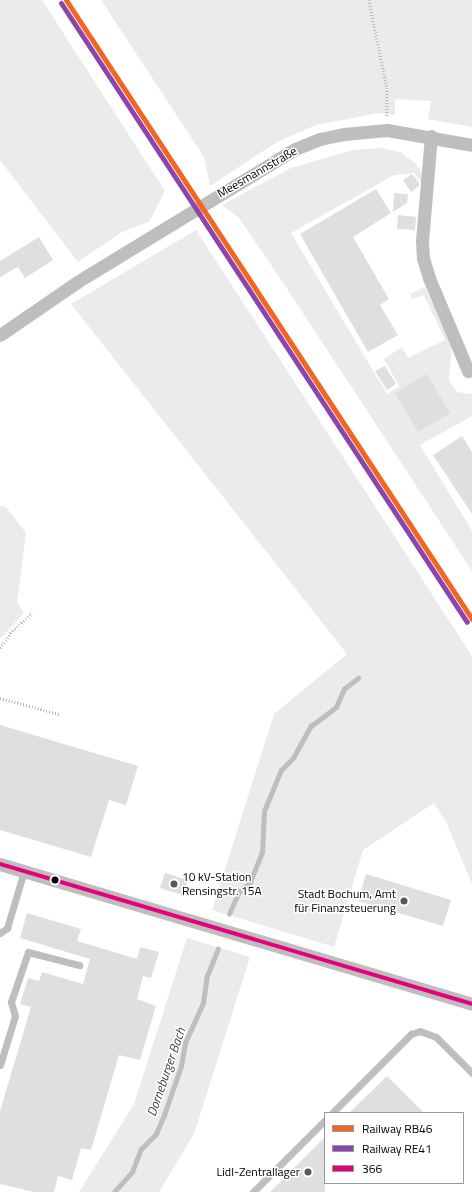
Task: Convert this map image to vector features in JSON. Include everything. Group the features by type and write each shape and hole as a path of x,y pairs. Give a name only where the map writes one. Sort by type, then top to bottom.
{"street":[{"name":"Meesmannstraße","path":"0,335 77,282 289,152 320,139 344,134 387,130 431,136 472,144"},
{"path":"431,136 422,240 423,258 429,278 468,371"},
{"path":"0,864 472,1004"}],"lane":[{"path":"0,933 7,928 24,871"},
{"path":"0,1065 4,1040 15,1016 11,1002 28,952 79,965"},
{"path":"333,1112 411,1034 420,1031 436,1037 472,1074"},
{"path":"253,1192 324,1121"}],"path":[{"path":"369,0 387,88 387,130"},
{"path":"0,648 12,631 32,613"},
{"path":"0,698 59,714"}],"shaded area":[{"path":"0,0 42,0 165,191 149,222 122,232 78,262 0,160"},
{"path":"101,0 472,0 472,127 428,119 431,101 395,99 395,115 378,113 316,125 277,142 210,186 204,157"},
{"path":"382,148 400,152 416,164 422,173 421,182 414,173 394,175 291,233 387,394 399,386 384,359 402,347 408,358 445,340 424,295 412,299 410,294 425,287 452,345 449,381 457,392 472,394 472,416 420,445 472,531 472,571 239,218 222,205 291,168 353,150"},
{"path":"196,230 472,656 472,884 447,824 434,803 363,850 334,947 212,910 274,714 347,654 71,304"},
{"path":"0,506 6,507 26,533 17,602 24,613 0,639"},
{"path":"187,938 250,957 194,1134 159,1192 79,1192 134,1104"}],"building":[{"path":"412,174 419,183 419,186 411,192 403,180"},
{"path":"376,189 391,213 353,237 389,299 380,305 398,335 368,352 300,234"},
{"path":"394,193 408,194 407,203 393,212"},
{"path":"398,215 416,217 415,230 397,229"},
{"path":"39,237 53,260 25,278 18,267 0,277 0,261"},
{"path":"385,366 396,384 387,390 375,371"},
{"path":"427,374 450,413 418,432 395,393"},
{"path":"462,436 472,452 472,514 433,455"},
{"path":"0,725 138,766 126,805 109,800 91,857 0,830"},
{"name":"10 kV-Station Rensingstr. 15A","path":"165,873 188,880 183,895 160,888"},
{"name":"Stadt Bochum, Amt für Finanzsteuerung","path":"366,874 451,900 443,926 358,901"},
{"path":"27,913 81,929 77,941 137,959 140,947 159,952 151,978 143,976 137,999 156,1006 140,1060 119,1055 91,1150 81,1148 72,1180 58,1176 54,1192 34,1192 0,1184 0,1111 31,1007 20,1004 28,978 39,981 42,972 83,984 90,959 20,938"},
{"path":"387,1076 423,1112 350,1112"},
{"path":"324,1138 325,1192 270,1192"}],"waterway":[{"name":"Dorneburger Bach","path":"229,914 239,892 250,882 262,852 264,811 281,770 293,758 311,726 336,707 344,689 358,678"},
{"name":"Dorneburger Bach","path":"114,1192 132,1172 141,1149 156,1134 181,1066 185,1043 203,1003 207,976 218,949"}],"rail line":[{"name":"RB46","path":"66,0 472,619"},
{"name":"RE41","path":"61,3 467,622"}],"transit line":[{"name":"366","path":"0,864 472,1004"}],"place":[{"name":"10 kV-Station Rensingstr. 15A","path":"174,884"},
{"name":"Stadt Bochum, Amt für Finanzsteuerung","path":"404,901"},
{"name":"Lidl-Zentrallager","path":"308,1172"}]}
